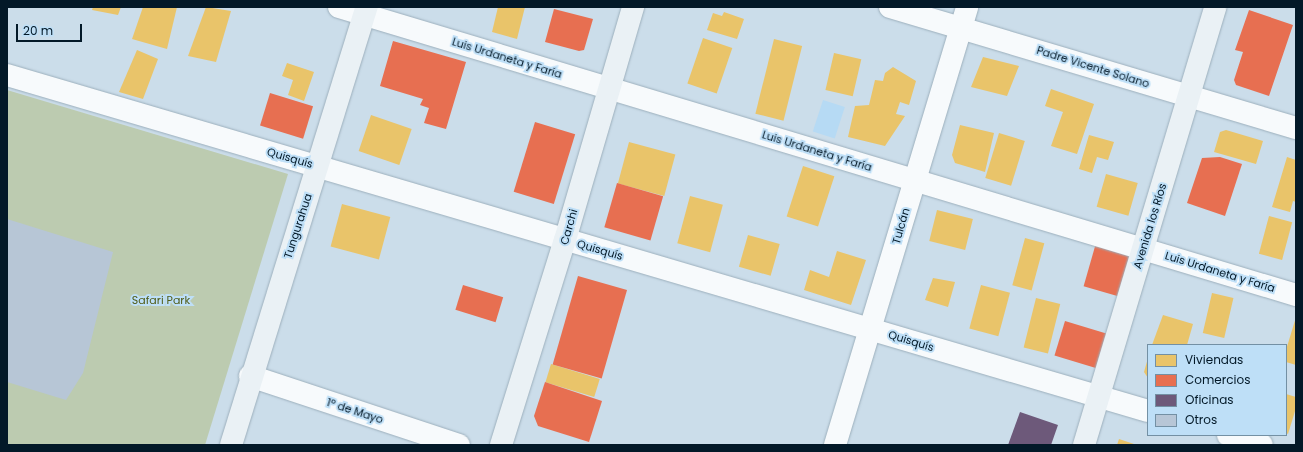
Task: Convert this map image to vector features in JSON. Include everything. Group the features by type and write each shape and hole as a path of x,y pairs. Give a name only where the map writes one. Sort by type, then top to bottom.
{"main road":[{"name":"Carchi","path":"501,445 565,240 608,88 633,7"},
{"name":"Avenida los Ríos","path":"1084,445 1215,7"},
{"name":"Tungurahua","path":"231,445 250,376 366,11"}],"street":[{"name":"Luis Urdaneta y Faría","path":"339,7 366,11 608,88 1296,295"},
{"name":"Padre Vicente Solano","path":"890,7 1296,128"},
{"name":"Tulcán","path":"835,445 967,7"},
{"name":"Quisquís","path":"7,74 1147,411"},
{"name":"1º de Mayo","path":"250,376 459,445"},
{"path":"1231,436 1262,445"}],"shaded area":[{"path":"823,100 845,107 835,138 813,131"}],"green space":[{"name":"Safari Park","path":"7,90 288,174 205,445 7,445"}],"building: Viviendas":[{"path":"93,7 121,7 118,15 92,10"},
{"path":"143,7 177,7 167,49 132,39"},
{"path":"206,7 231,11 216,62 188,56"},
{"path":"498,7 525,7 517,39 492,32"},
{"path":"724,12 744,19 737,39 707,30 713,13 722,16"},
{"path":"703,38 732,48 717,93 687,83"},
{"path":"774,39 802,46 784,121 755,114"},
{"path":"137,50 158,59 143,99 119,92"},
{"path":"834,53 861,59 853,96 825,90"},
{"path":"983,57 1019,66 1007,96 971,87"},
{"path":"287,63 314,72 304,101 288,95 293,80 282,76"},
{"path":"893,67 916,81 909,105 900,102 896,114 905,116 885,146 848,137 855,106 869,105 875,80 883,81 885,73"},
{"path":"1051,89 1094,104 1077,154 1051,146 1063,112 1045,106"},
{"path":"371,115 412,129 399,165 359,151"},
{"path":"960,125 994,133 985,172 955,163 952,155"},
{"path":"1226,130 1263,141 1256,164 1214,152 1220,132"},
{"path":"999,133 1025,141 1011,186 985,178"},
{"path":"1089,135 1114,142 1108,160 1097,157 1092,173 1079,169"},
{"path":"629,142 675,154 664,196 618,184"},
{"path":"1287,157 1296,160 1296,202 1293,201 1290,212 1272,207"},
{"path":"803,166 834,176 818,227 787,216"},
{"path":"1106,174 1138,183 1128,216 1097,207"},
{"path":"690,196 723,205 710,252 677,243"},
{"path":"342,204 390,217 379,259 331,247"},
{"path":"937,210 973,219 965,250 929,241"},
{"path":"1269,216 1292,222 1282,260 1259,254"},
{"path":"748,235 780,244 771,276 739,267"},
{"path":"1025,238 1044,243 1032,291 1012,285"},
{"path":"837,251 866,260 851,305 804,290 810,270 829,277"},
{"path":"933,278 955,282 948,307 925,300"},
{"path":"981,285 1010,293 998,336 969,328"},
{"path":"1212,293 1233,298 1224,338 1203,333"},
{"path":"1036,298 1060,304 1048,354 1024,347"},
{"path":"1163,315 1193,324 1187,344 1152,344"},
{"path":"1296,317 1296,365 1287,362 1287,347"},
{"path":"1147,362 1147,376 1144,372"},
{"path":"551,364 600,379 594,397 545,382"},
{"path":"1287,394 1296,397 1296,408 1288,434"},
{"path":"1119,439 1137,445 1117,445"}],"building: Comercios":[{"path":"554,9 593,19 584,50 579,51 545,42"},
{"path":"1249,10 1293,25 1269,96 1236,85 1234,80 1243,52 1235,50"},
{"path":"393,41 466,62 446,129 424,123 429,108 420,105 423,99 380,86"},
{"path":"270,93 313,106 303,139 260,126"},
{"path":"535,122 575,134 554,204 514,192"},
{"path":"1220,157 1242,164 1225,216 1187,203 1202,158"},
{"path":"617,183 663,196 650,240 604,227"},
{"path":"1096,243 1138,255 1126,298 1084,286"},
{"path":"578,276 627,290 602,378 553,364"},
{"path":"463,285 503,297 496,322 455,310"},
{"path":"1065,321 1107,334 1097,368 1054,355"},
{"path":"545,382 602,401 589,442 538,426 534,416"}],"building: Oficinas":[{"path":"1020,412 1058,425 1051,445 1008,445"}],"building: Otros":[{"path":"7,219 113,252 83,373 66,400 7,382"}]}
